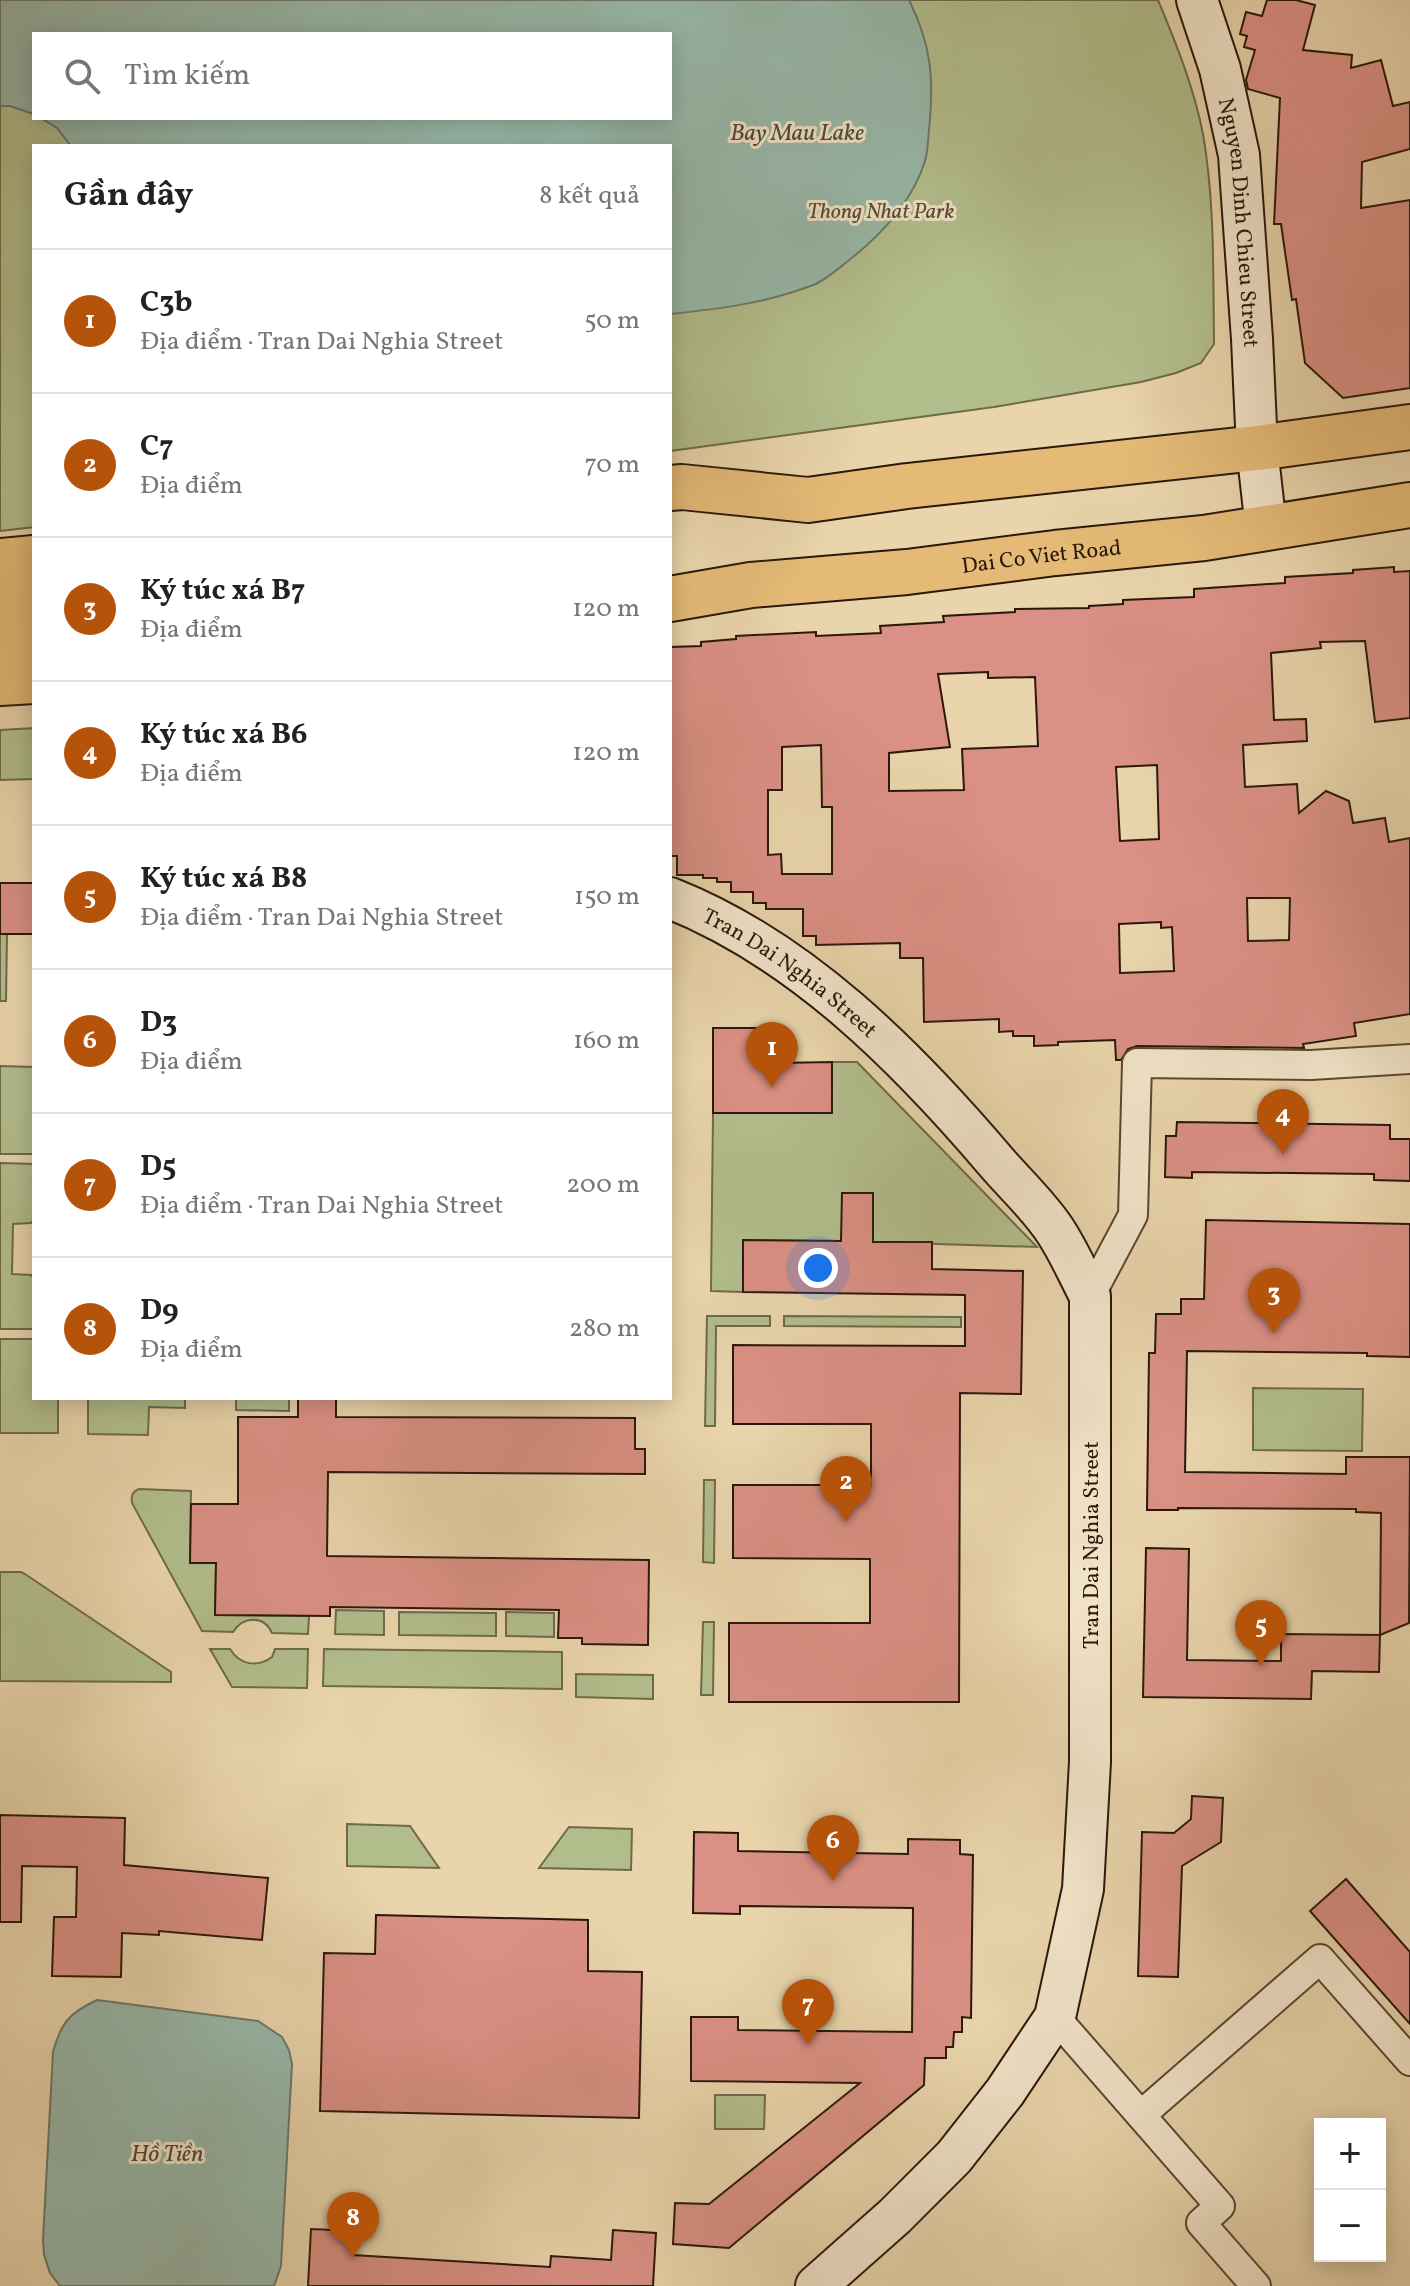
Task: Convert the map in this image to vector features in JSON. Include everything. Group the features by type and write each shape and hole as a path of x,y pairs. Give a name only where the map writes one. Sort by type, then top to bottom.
{"main road":[{"path":"672,517 1410,427"},
{"path":"672,488 808,500"},
{"name":"Dai Co Viet Road","path":"672,599 751,585 907,572 1204,538 1410,505"},
{"path":"0,561 32,558"},
{"path":"672,575 751,585"},
{"path":"0,599 32,596"},
{"path":"0,641 32,639"},
{"path":"0,683 32,681"}],"street":[{"name":"Nguyen Dinh Chieu Street","path":"1197,0 1220,69 1239,155 1257,448 1266,528"},
{"name":"Tran Dai Nghia Street","path":"672,899 744,933 793,965 894,1052 961,1120 1055,1231 1090,1296 1090,1762 1083,1889 1055,2017 1005,2092 954,2157 895,2216 816,2286"},
{"path":"1090,1296 1133,1215 1137,1063 1311,1065 1410,1059"},
{"path":"1141,2115 1320,1959 1410,2061"},
{"path":"1055,2017 1220,2206 1201,2223 1256,2286"}],"green space":[{"name":"Thong Nhat Park","path":"0,0 1158,0 1190,83 1207,160 1213,239 1214,344 1201,363 1141,382 994,407 672,451 672,144 32,144 32,527 0,531"},
{"path":"32,728 32,779 0,780 0,730"},
{"path":"0,934 7,934 6,1001 0,1001"},
{"path":"832,1062 857,1062 1037,1247 873,1242 873,1193 843,1193 842,1241 744,1240 743,1292 711,1291 713,1113 831,1113"},
{"path":"0,1066 32,1067 32,1154 0,1154"},
{"path":"0,1163 32,1164 32,1222 13,1224 12,1274 32,1276 32,1329 0,1329"},
{"path":"707,1316 770,1316 770,1326 716,1326 715,1426 705,1426"},
{"path":"784,1316 961,1317 961,1327 784,1326"},
{"path":"0,1339 32,1339 32,1400 58,1400 58,1433 0,1433"},
{"path":"1253,1388 1363,1389 1362,1451 1253,1450"},
{"path":"88,1400 185,1400 185,1408 149,1407 148,1435 88,1434"},
{"path":"236,1400 289,1400 289,1411 236,1410"},
{"path":"704,1480 715,1480 714,1563 703,1562"},
{"path":"139,1489 191,1491 190,1562 216,1563 215,1615 309,1616 308,1634 272,1633 264,1623 253,1620 242,1623 233,1632 202,1631 132,1503 132,1494"},
{"path":"0,1572 25,1574 171,1672 171,1682 0,1681"},
{"path":"336,1610 384,1611 384,1635 335,1634"},
{"path":"399,1612 496,1613 496,1636 399,1635"},
{"path":"506,1612 554,1613 554,1637 506,1636"},
{"path":"703,1622 714,1622 713,1695 701,1695"},
{"path":"210,1649 230,1649 239,1659 255,1664 272,1657 275,1649 308,1649 307,1688 232,1687"},
{"path":"324,1649 562,1652 562,1689 323,1686"},
{"path":"576,1674 653,1675 653,1699 576,1697"},
{"path":"347,1824 410,1826 439,1868 347,1866"},
{"path":"569,1827 632,1829 631,1870 539,1868"},
{"path":"715,2095 765,2095 764,2129 715,2129"}],"water":[{"name":"Bay Mau Lake","path":"0,0 909,0 927,48 931,95 927,153 920,175 896,214 865,247 823,280 796,291 760,301 672,314 672,144 69,144 57,128 44,120 672,120 672,32 32,32 32,113 0,106"},
{"name":"Hồ Tiền","path":"97,2000 258,2021 282,2037 292,2064 281,2266 274,2286 60,2286 50,2273 43,2240 53,2052 59,2033 68,2020"}],"building":[{"path":"1267,0 1296,0 1315,5 1303,50 1352,55 1351,68 1381,60 1393,106 1410,102 1410,149 1362,162 1361,208 1410,200 1410,388 1343,398 1305,363 1281,224 1274,224 1280,98 1248,89 1246,80 1255,50 1244,47 1247,36 1240,34 1246,12 1262,16"},
{"path":"1394,567 1394,572 1410,571 1410,718 1375,722 1365,641 1320,642 1321,648 1271,653 1274,720 1306,719 1307,741 1243,745 1245,787 1297,784 1299,813 1326,791 1349,801 1353,823 1385,818 1389,842 1410,838 1410,1014 1354,1023 1356,1036 1303,1044 1304,1048 1137,1046 1128,1049 1121,1060 1116,1060 1115,1040 1034,1046 1034,1036 1013,1036 1013,1031 999,1032 999,1019 924,1022 923,958 900,958 900,943 816,945 816,936 803,936 803,909 766,909 766,903 753,903 753,892 731,892 731,882 717,882 717,878 703,878 703,875 677,875 677,856 672,856 672,647 701,646 701,642 736,639 736,636 881,633 880,626 944,622 943,616 1015,612 1015,609 1089,608 1123,604 1123,600 1194,597 1194,589 1285,583 1285,577 1353,573 1353,570","holes":["988,672 988,678 1035,677 1038,746 962,749 964,790 889,791 889,753 950,747 938,674","821,745 822,807 832,807 832,874 782,874 781,854 768,855 768,790 782,790 782,747","1157,765 1159,839 1120,841 1116,767","1247,898 1290,898 1289,940 1248,941","1161,922 1161,928 1172,927 1174,971 1120,973 1119,924"]},
{"path":"0,883 32,883 32,934 0,934"},
{"path":"713,1028 778,1028 778,1063 832,1062 832,1113 713,1113"},
{"path":"1177,1122 1390,1125 1390,1139 1410,1139 1410,1181 1374,1180 1374,1174 1192,1172 1192,1178 1165,1177 1166,1136 1176,1136"},
{"path":"842,1193 873,1193 873,1242 932,1242 932,1269 1023,1271 1021,1394 960,1393 959,1702 729,1702 729,1623 870,1623 870,1559 733,1558 733,1485 871,1485 871,1424 733,1424 733,1345 965,1346 965,1295 743,1292 743,1240 841,1241"},
{"path":"1206,1220 1410,1224 1410,1357 1367,1356 1367,1353 1187,1351 1185,1472 1346,1474 1346,1457 1410,1457 1409,1623 1380,1635 1381,1513 1356,1512 1356,1509 1147,1510 1149,1353 1155,1353 1156,1314 1181,1314 1181,1299 1204,1299"},
{"path":"298,1400 336,1400 336,1417 635,1418 635,1449 645,1449 645,1474 328,1472 327,1556 649,1560 648,1645 582,1644 582,1638 558,1638 559,1610 330,1607 330,1616 215,1615 216,1563 190,1563 191,1504 238,1504 238,1417 298,1417"},
{"path":"1146,1548 1189,1549 1187,1660 1281,1661 1281,1634 1380,1635 1379,1672 1312,1671 1311,1699 1143,1697"},
{"path":"1192,1796 1223,1798 1221,1842 1182,1866 1178,1977 1138,1976 1142,1832 1174,1833 1191,1819"},
{"path":"0,1815 125,1818 124,1865 268,1878 262,1940 159,1931 159,1935 122,1933 121,1977 52,1976 54,1917 76,1917 77,1867 22,1866 21,1922 0,1922"},
{"path":"694,1832 738,1833 738,1851 908,1854 908,1839 960,1840 960,1854 973,1855 971,2018 962,2017 962,2032 954,2032 953,2047 946,2047 946,2058 925,2058 924,2085 729,2248 673,2244 675,2203 709,2204 860,2083 691,2081 691,2017 738,2017 738,2030 912,2032 913,1908 740,1906 740,1914 693,1913"},
{"path":"1346,1879 1410,1952 1410,2024 1310,1911"},
{"path":"376,1915 588,1920 588,1971 642,1972 639,2118 320,2111 324,1953 375,1954"},
{"path":"311,2229 355,2231 353,2255 550,2267 551,2256 611,2260 613,2230 656,2233 653,2286 308,2286"}],"place":[{"name":"C3b","path":"772,1088"},
{"name":"Ký túc xá B6","path":"1283,1155"},
{"name":"Ký túc xá B7","path":"1274,1334"},
{"name":"C7","path":"846,1522"},
{"name":"Ký túc xá B8","path":"1261,1666"},
{"name":"D3","path":"833,1881"},
{"name":"D5","path":"808,2045"},
{"name":"D9","path":"353,2258"}]}
